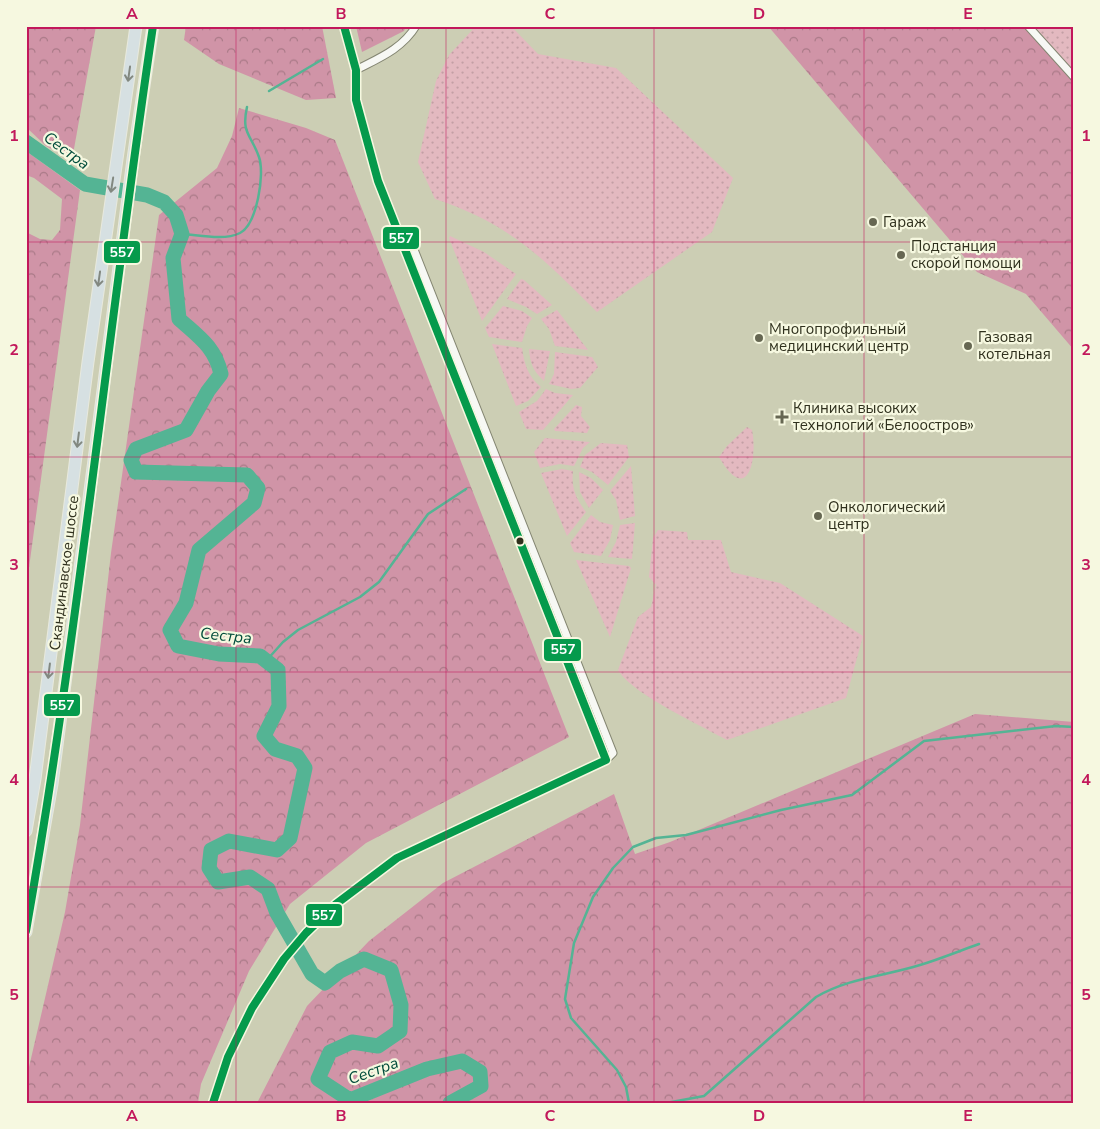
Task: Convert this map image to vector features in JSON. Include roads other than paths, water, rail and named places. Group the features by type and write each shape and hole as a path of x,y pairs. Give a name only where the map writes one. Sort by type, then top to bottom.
{"highway":[{"name":"Скандинавское шоссе","path":"26,831 35,779 108,213 136,26"},
{"name":"Скандинавское шоссе","path":"26,932 52,784 125,216 153,26"}],"street":[{"path":"213,1103 228,1057 252,1008 284,959 306,933 336,904 397,858 606,760 613,753 413,247 401,241 378,181 356,100 356,70 344,26"},
{"path":"356,70 396,50 410,36 416,26"},
{"path":"1028,26 1074,77"}],"waterway":[{"path":"269,91 323,59"},
{"path":"182,234 227,237 240,233 251,220 258,198 261,165 256,149 246,129 245,116 247,107"},
{"name":"Сестра","path":"26,142 85,184 147,195 164,202 176,215 182,234 173,258 179,319 210,349 221,374 208,391 186,430 136,449 131,460 136,472 247,475 258,488 254,503 199,550 186,603 170,630 178,646 219,654 260,656 278,670 279,706 264,736 275,749 297,756 305,768 290,838 277,850 229,841 211,850 209,868 218,882 250,877 268,889 277,913 312,974 325,983 340,971 364,959 391,970 401,1005 400,1031 378,1046 352,1042 330,1052 318,1079 350,1100 427,1069 462,1061 480,1072 481,1086 450,1103"},
{"path":"266,661 283,642 298,630 360,597 379,582 428,514 466,489"},
{"path":"629,1103 626,1087 617,1070 571,1018 565,999 574,943 593,897 613,868 633,847 656,838 686,835 781,810 852,795 924,741 1056,726 1074,727"},
{"path":"666,1103 704,1096 816,997 854,981 907,969 979,944"}],"place":[{"name":"Гараж","path":"873,222"},
{"name":"Подстанция скорой помощи","path":"901,255"},
{"name":"Многопрофильный медицинский центр","path":"759,338"},
{"name":"Газовая котельная","path":"968,346"},
{"name":"Клиника высоких технологий «Белоостров»","path":"782,417"},
{"name":"Онкологический центр","path":"818,516"}]}
